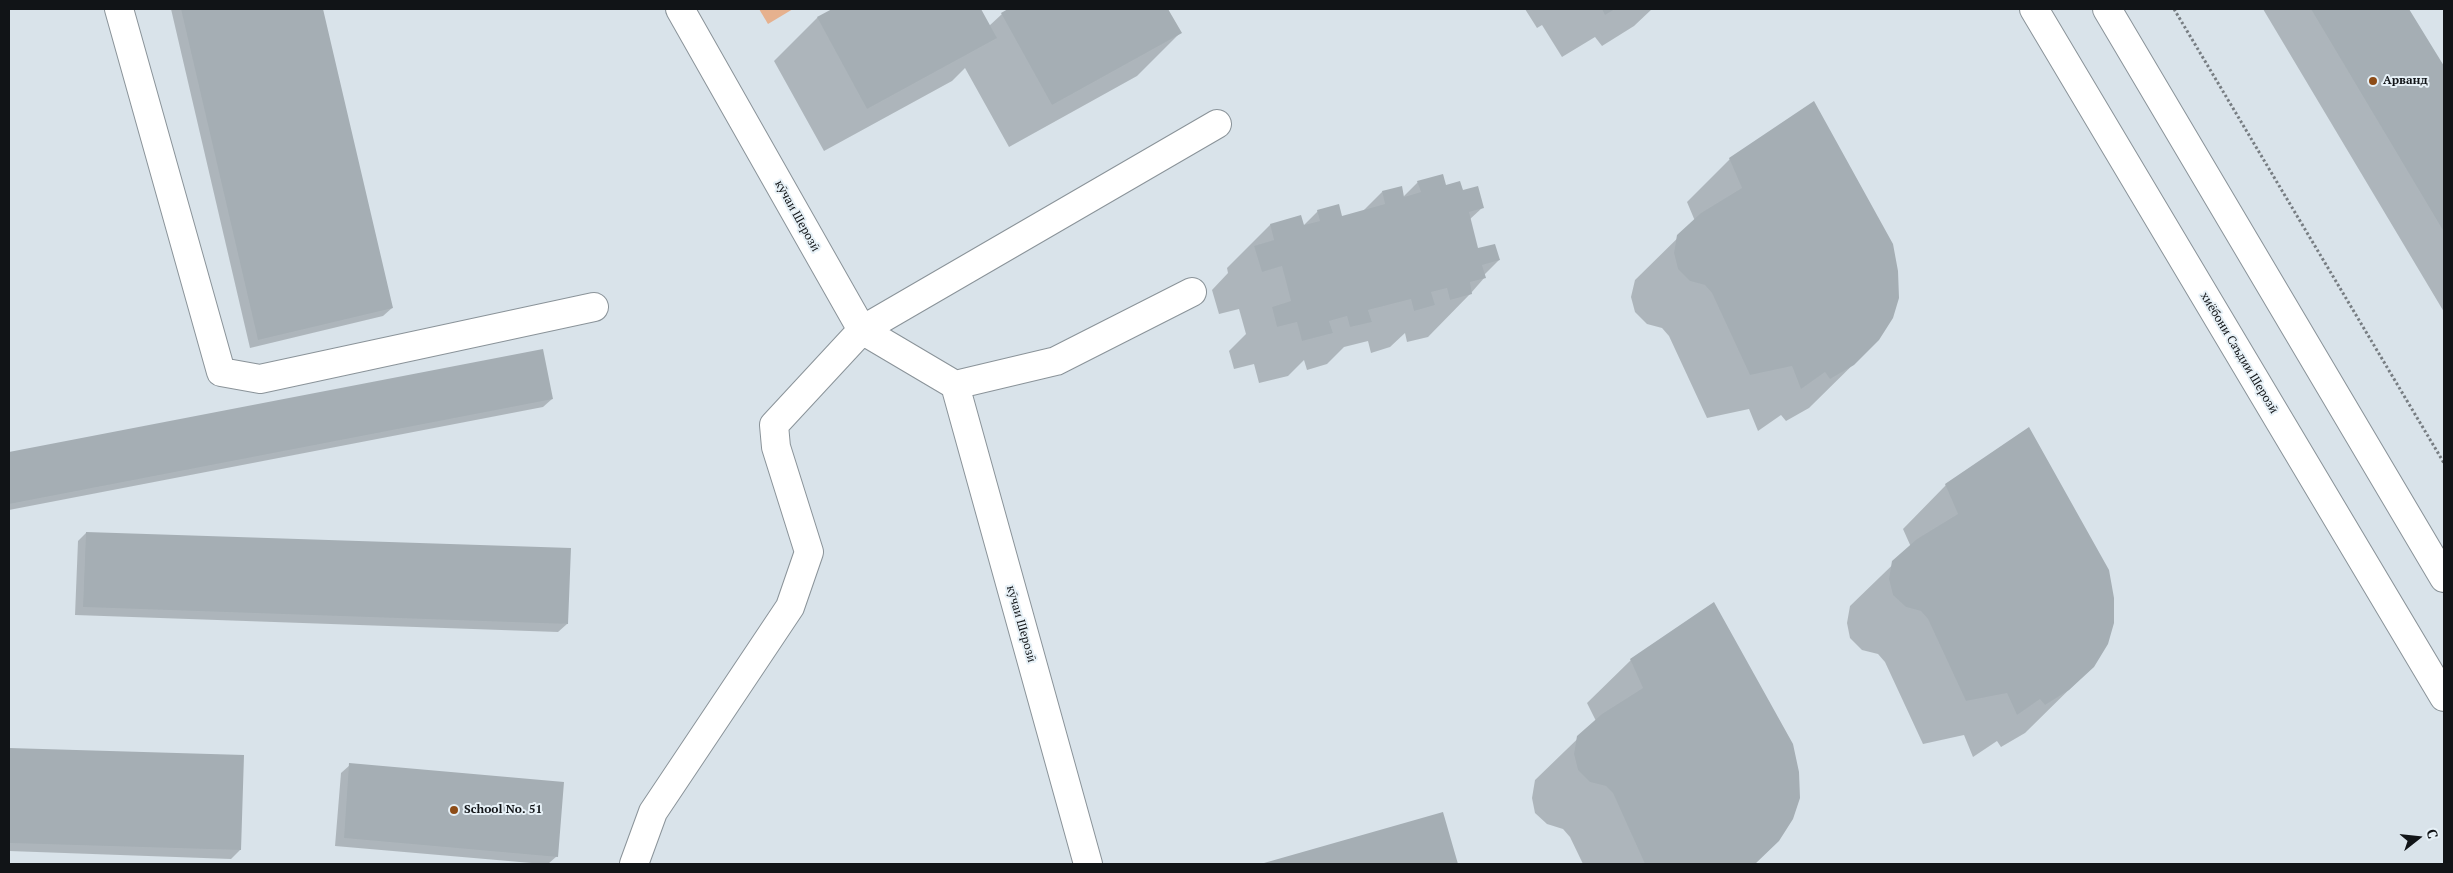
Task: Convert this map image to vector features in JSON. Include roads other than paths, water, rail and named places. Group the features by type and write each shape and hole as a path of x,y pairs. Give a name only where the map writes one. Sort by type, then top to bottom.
{"main road":[{"path":"119,9 221,372 260,379 594,306"},
{"name":"кӯчаи Шерозӣ","path":"680,9 862,330 955,385 1088,864"},
{"name":"хиёбони Саъдии Шерозӣ","path":"2034,9 2444,697"},
{"path":"2107,9 2444,578"},
{"path":"634,864 653,812 790,607 809,552 776,447 774,425 862,330 1217,124"},
{"path":"955,385 1056,361 1192,292"}],"place":[{"name":"Арванд","path":"2373,81"},
{"name":"School No. 51","path":"454,810"}]}
